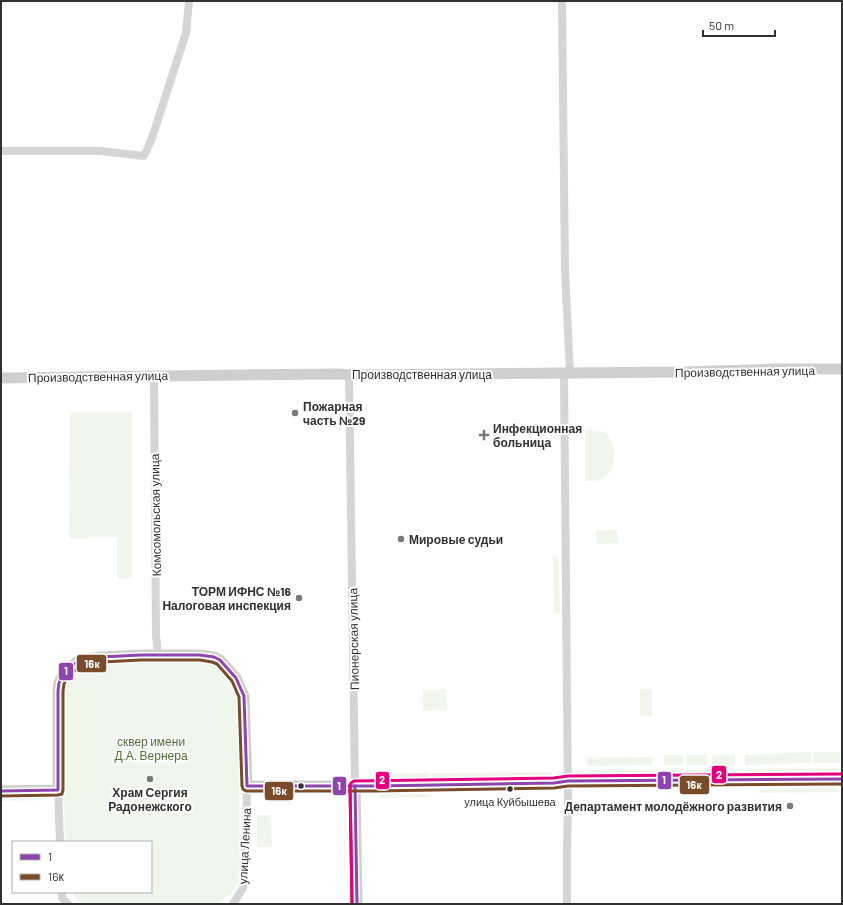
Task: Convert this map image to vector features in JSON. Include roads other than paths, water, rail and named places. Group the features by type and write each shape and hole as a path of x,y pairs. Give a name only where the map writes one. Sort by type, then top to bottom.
{"street":[{"path":"1,151 101,151 144,156 152,138 186,33 189,1"},
{"path":"562,1 567,373 567,904"},
{"name":"Производственная улица","path":"1,378 154,375 349,375 842,369"},
{"name":"Комсомольская улица","path":"154,375 156,635 158,655"},
{"name":"Пионерская улица","path":"349,375 357,904"},
{"name":"улица Ленина","path":"60,841 58,790 58,691 59,683 63,674 77,662 101,657 200,655 214,657 220,660 236,678 244,696 247,786 246,840 243,888 233,904"},
{"path":"247,786 355,786 547,783 568,781 842,779"},
{"path":"1,791 58,790"},
{"path":"62,893 62,898 68,904"}],"place":[{"name":"Пожарная часть №29","path":"295,413"},
{"name":"Инфекционная больница","path":"484,435"},
{"name":"Мировые судьи","path":"401,539"},
{"name":"ТОРМ ИФНС №16 Налоговая инспекция","path":"299,598"},
{"name":"Храм Сергия Радонежского","path":"150,779"},
{"name":"улица Куйбышева","path":"510,789"},
{"name":"Департамент молодёжного развития","path":"790,806"}],"park label":[{"name":"сквер имени Д.А. Вернера","path":"151,748"}]}
